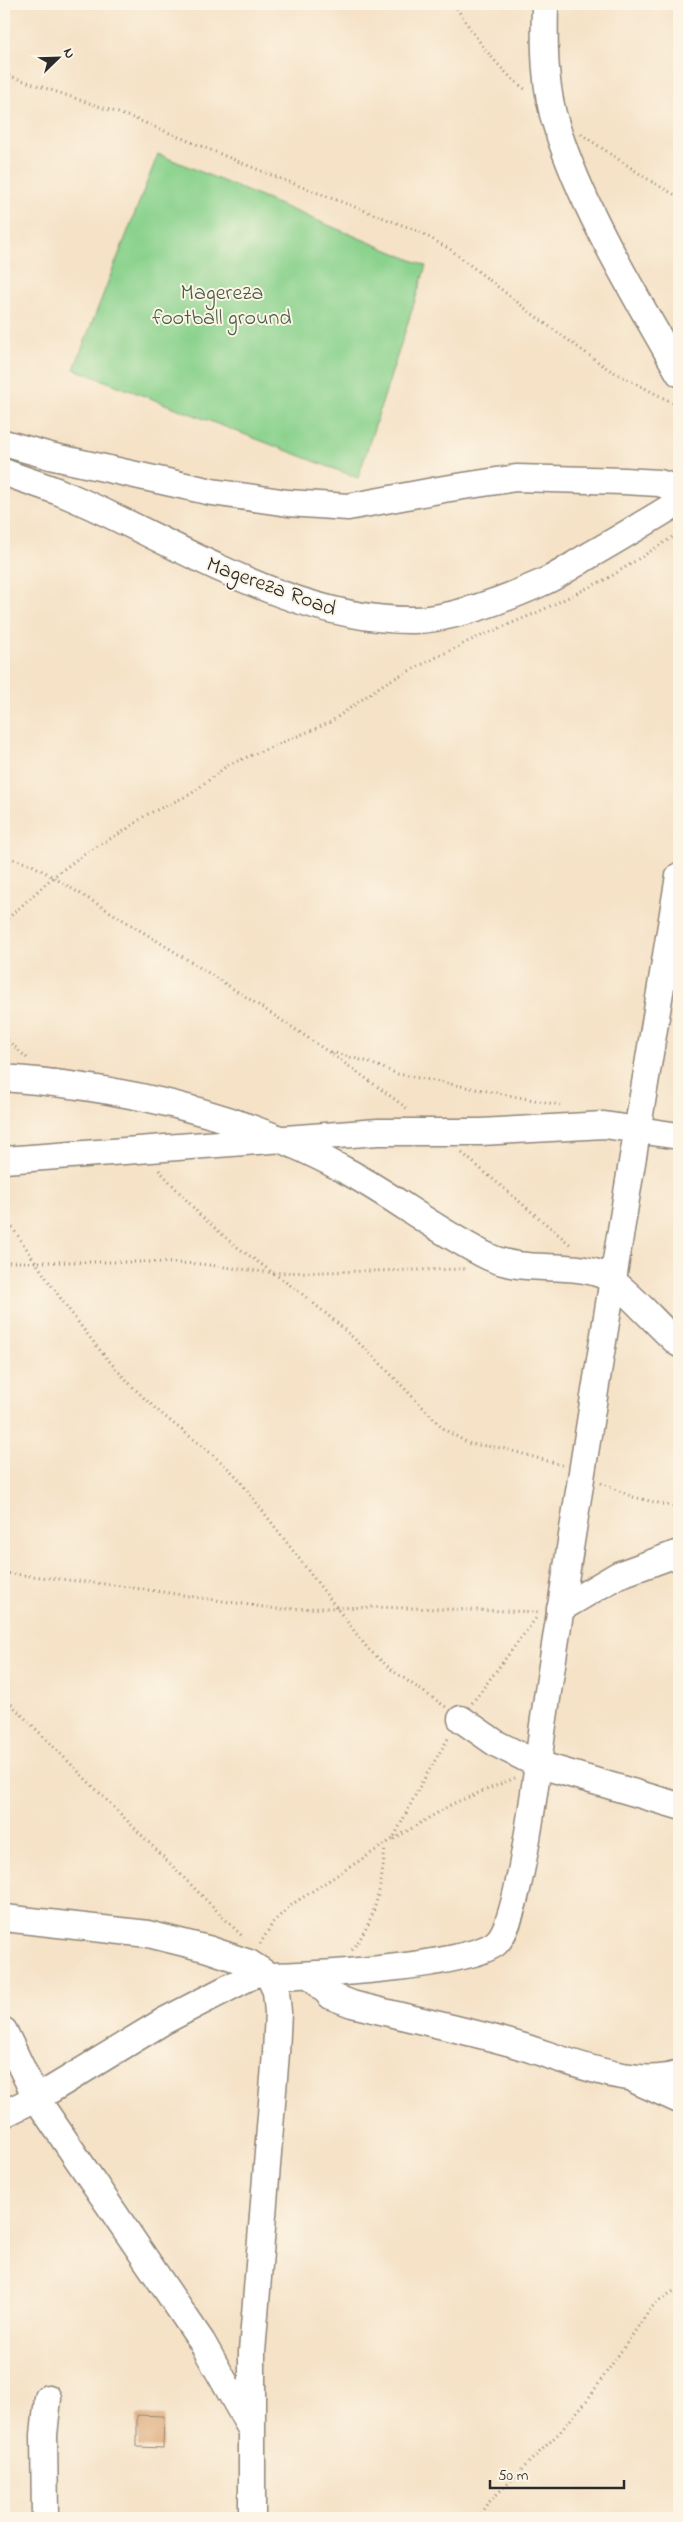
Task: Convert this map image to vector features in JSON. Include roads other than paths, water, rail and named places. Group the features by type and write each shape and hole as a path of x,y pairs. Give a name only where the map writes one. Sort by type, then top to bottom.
{"street":[{"path":"544,4 544,44 554,119 579,186 614,257 679,372"},
{"path":"4,443 50,456 212,492 288,503 348,507 516,478 660,483 679,489"},
{"name":"Magereza Road","path":"4,472 64,494 171,546 279,592 330,610 375,618 414,620 449,614 498,600 542,583 679,502"},
{"path":"4,1918 148,1934 208,1949 259,1965 322,1973 460,1958 497,1942 511,1916 522,1861 560,1608 679,876"},
{"path":"4,1078 88,1087 180,1105 276,1139 350,1172 437,1228 496,1260 512,1264 600,1274 613,1282 679,1344"},
{"path":"4,1160 141,1151 276,1139 435,1131 481,1132 604,1125 679,1136"},
{"path":"560,1608 618,1575 679,1553"},
{"path":"461,1719 497,1744 537,1768 679,1806"},
{"path":"4,2114 36,2098 259,1965"},
{"path":"252,2518 252,2352 278,2012 276,1991 259,1965"},
{"path":"322,1973 331,1996 352,2004 508,2042 627,2077 679,2100"},
{"path":"4,2031 36,2098 202,2342 252,2431"},
{"path":"627,2077 651,2080 679,2074"},
{"path":"45,2518 44,2435 48,2398"}],"park label":[{"name":"Magereza football ground","path":"222,304"}]}
